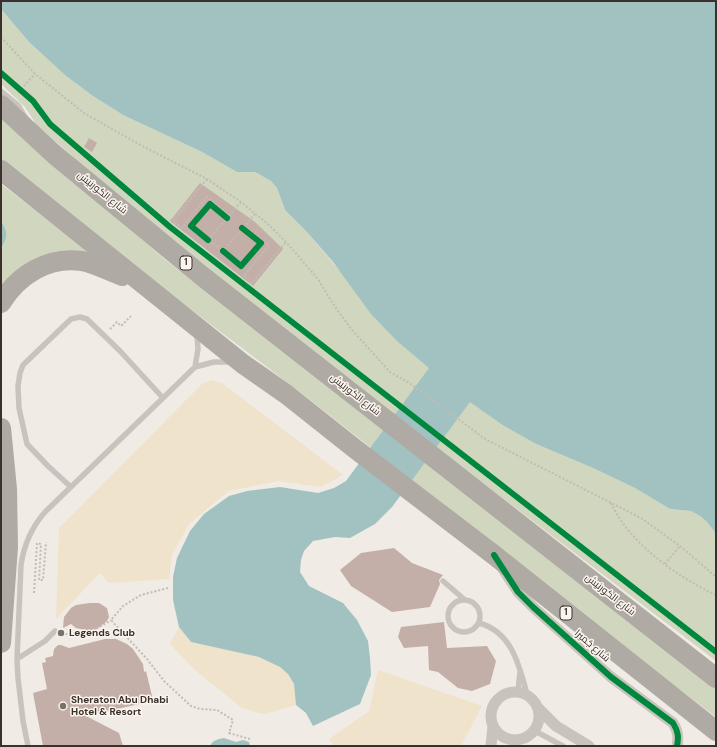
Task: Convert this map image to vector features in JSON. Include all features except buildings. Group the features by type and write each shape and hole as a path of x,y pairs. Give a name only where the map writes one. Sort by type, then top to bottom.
{"highway":[{"name":"شارع الكورنيش","path":"1,105 35,137 202,276 716,678"},
{"name":"1","path":"1,170 243,364 286,394 415,496 494,555 716,731"},
{"path":"1,303 7,293 28,273 53,263 68,261 81,261 93,264 146,287"},
{"path":"1,428 7,489 8,547 1,644"}],"street":[{"name":"شارع جُميرا","path":"494,555 518,592 532,607 611,677 673,723 677,729 677,746"},
{"path":"491,746 493,726 491,717 494,703 504,694 522,693 533,699 538,708 556,726 589,746"},
{"path":"493,726 499,734 515,743 535,731 540,718 538,708"}],"lane":[{"path":"1,91 20,108 35,137"},
{"path":"71,487 27,444 19,408 18,380 23,366 28,360 71,319 76,317 84,317 104,335 163,398"},
{"path":"193,323 198,340 196,367"},
{"path":"28,746 20,700 17,659 21,565 26,542 31,531 37,521 71,487 196,367 223,361 243,364"},
{"path":"443,581 465,600 472,602 477,606 481,616 479,623 473,630 466,632 456,630 451,626 448,616 450,609 456,602 465,600"},
{"path":"479,623 489,626 501,634 510,645 520,670 522,693"},
{"path":"17,659 45,641 55,631"},
{"path":"520,670 522,693"},
{"path":"535,731 563,746"}],"path":[{"path":"1,37 35,74 84,113 144,147 207,179 241,202 269,225 318,279 333,304 352,330 390,372 414,386 485,439 641,518 680,546 716,577"},
{"path":"20,89 35,74"},
{"path":"207,179 173,221 182,228 207,197 228,217"},
{"path":"208,240 241,202"},
{"path":"191,226 210,204 228,217"},
{"path":"223,251 255,214"},
{"path":"164,222 177,232"},
{"path":"243,227 269,245 244,276 252,283 286,242"},
{"path":"243,227 261,244"},
{"path":"202,234 229,256"},
{"path":"238,280 251,290"},
{"path":"104,335 117,322 121,326 131,316"},
{"path":"610,502 617,516 640,543 693,583 716,595"},
{"path":"34,593 36,543 41,544 39,580 43,580 46,542"},
{"path":"666,564 680,546"},
{"path":"55,631 59,634 76,634 101,627 111,620 123,606 141,595 168,588"},
{"path":"111,620 164,680 191,706 200,709 217,710 233,720 229,733 250,739"}],"green space":[{"path":"1,9 29,42 66,76 93,96 123,115 202,152 237,172 255,172 271,181 277,188 285,210 306,231 343,275 470,401 504,426 536,444 593,468 635,488 670,509 691,511 707,522 714,531 716,539 716,661 178,250 36,124 25,107 1,84"},
{"path":"1,116 66,175 167,261 716,686 716,717 1,161"},
{"path":"1,184 105,264 82,254 1,291"}],"sand":[{"path":"211,380 222,383 343,475 321,487 278,481 229,491 189,524 172,555 169,579 109,583 100,573 56,619 59,528 202,384"},
{"path":"179,627 191,642 260,657 280,667 288,674 294,684 296,705 265,714 242,708 196,671 170,644"},
{"path":"378,670 482,706 461,746 334,746 329,739 369,711"}],"water":[{"path":"1,1 716,1 716,539 714,531 700,516 691,511 670,509 635,488 593,468 536,444 504,426 470,402 392,507 375,524 350,538 335,537 313,541 304,551 301,560 300,572 309,586 343,603 357,620 368,641 371,675 360,704 313,726 306,713 296,705 294,684 288,674 280,667 259,657 191,642 179,627 173,600 173,577 177,558 190,531 204,514 229,496 247,491 280,487 318,493 334,488 346,481 429,368 397,341 371,314 333,262 285,210 277,188 271,181 255,172 237,172 202,152 123,115 93,96 66,76 29,42 1,9"},
{"path":"1,222 6,231 6,238 1,247"},
{"path":"224,738 236,742 243,740 249,742 250,746 210,746 214,741"}],"cycle path":[{"path":"1,73 33,101 50,124 170,227 716,652"},
{"path":"208,240 191,226 210,204 227,218"},
{"path":"223,251 241,266 261,243 242,228"},
{"path":"494,555 518,592 533,607 611,677 673,723 678,734 677,746"}],"place":[{"name":"Legends Club","path":"61,633"},
{"name":"Sheraton Abu Dhabi Hotel & Resort","path":"63,706"}]}
